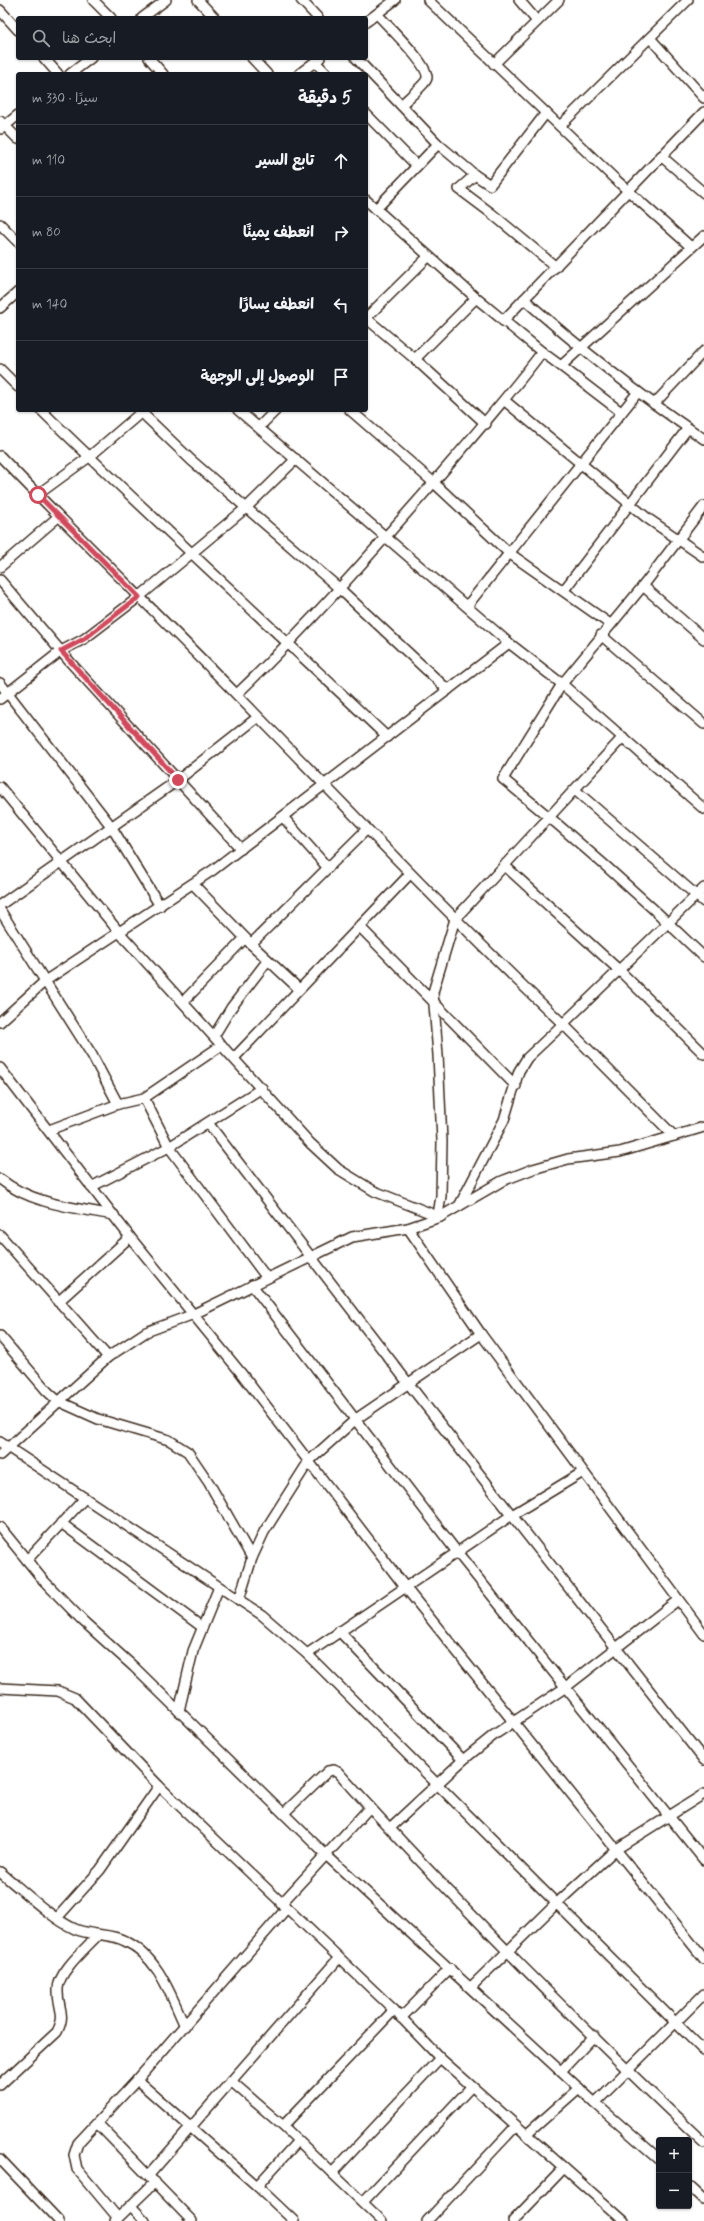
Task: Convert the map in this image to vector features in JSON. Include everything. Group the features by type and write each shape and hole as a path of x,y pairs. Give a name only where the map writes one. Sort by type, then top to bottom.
{"street":[{"path":"93,0 109,16"},
{"path":"145,16 166,0"},
{"path":"198,0 213,16"},
{"path":"301,0 316,16"},
{"path":"368,21 396,0"},
{"path":"428,0 627,190 691,247"},
{"path":"519,0 537,21"},
{"path":"494,64 559,0"},
{"path":"560,126 688,0"},
{"path":"0,10 16,28"},
{"path":"377,14 420,62 426,74 425,81 401,105"},
{"path":"650,38 704,98"},
{"path":"46,60 56,72"},
{"path":"73,72 88,60"},
{"path":"150,60 162,72"},
{"path":"254,60 265,72"},
{"path":"302,72 317,60 326,72"},
{"path":"358,60 438,144 490,185 546,113"},
{"path":"503,321 556,268 627,190 704,112"},
{"path":"16,116 2,126 16,137"},
{"path":"368,116 418,166"},
{"path":"376,208 438,144"},
{"path":"661,156 704,194"},
{"path":"476,175 459,189 492,213 556,268"},
{"path":"368,202 503,321 621,412"},
{"path":"0,224 16,240"},
{"path":"561,366 704,236"},
{"path":"368,316 428,256"},
{"path":"0,308 16,298"},
{"path":"415,359 476,298"},
{"path":"524,299 581,348 654,404 704,439"},
{"path":"368,320 415,359 486,424"},
{"path":"654,404 704,351"},
{"path":"237,694 289,644 386,538 433,482 486,424 542,352"},
{"path":"0,369 16,385"},
{"path":"466,606 638,392"},
{"path":"505,400 630,503 704,557"},
{"path":"44,412 190,553 387,737"},
{"path":"38,495 89,457 140,412"},
{"path":"142,412 191,460 340,589 448,690"},
{"path":"240,412 509,643 562,684 704,809"},
{"path":"259,427 274,412"},
{"path":"352,412 433,482 510,553 610,624"},
{"path":"564,590 688,428"},
{"path":"0,456 58,517 237,694 454,919 563,1024 674,1136"},
{"path":"0,698 61,651 84,639 139,597 190,553 246,508 296,459"},
{"path":"704,506 643,586 610,624 562,684 503,779 550,817 669,923 704,957"},
{"path":"0,566 58,517"},
{"path":"0,580 61,651 241,849"},
{"path":"643,586 704,639"},
{"path":"601,635 704,724"},
{"path":"0,1022 45,981 193,884 282,818 509,643"},
{"path":"0,683 111,826 160,906"},
{"path":"0,904 178,780 258,717"},
{"path":"439,1216 442,1141 438,1055 433,1002 436,978 454,919 623,737"},
{"path":"0,787 62,860 119,932 262,1088 310,1143 338,1169 374,1191 439,1216"},
{"path":"575,790 704,902"},
{"path":"282,818 328,868"},
{"path":"183,1002 328,868 367,829"},
{"path":"504,865 619,970 704,1054"},
{"path":"234,1058 410,874"},
{"path":"193,884 248,941 299,989"},
{"path":"459,1206 504,1120 516,1086 519,1071 527,1058 704,888"},
{"path":"0,910 92,1055 118,1104"},
{"path":"359,926 516,1086"},
{"path":"214,1036 231,1008 268,960"},
{"path":"49,1130 118,1104 144,1098 222,1045"},
{"path":"0,1068 130,1237 194,1314 309,1461 405,1587 704,1959"},
{"path":"91,1187 169,1147 262,1088"},
{"path":"144,1098 169,1147 267,1278"},
{"path":"208,1123 408,1384 704,1760"},
{"path":"0,1455 108,1357 146,1332 194,1314 352,1237 408,1228 439,1216 502,1181 532,1169 568,1159 620,1152 704,1127"},
{"path":"0,1179 9,1186 28,1195 58,1204 114,1215"},
{"path":"408,1228 481,1334 582,1472 704,1634"},
{"path":"0,1235 108,1357"},
{"path":"58,1302 130,1237"},
{"path":"252,1285 356,1418 457,1552 704,1860"},
{"path":"239,1600 252,1558 264,1532 309,1461 356,1418 481,1334"},
{"path":"0,1336 47,1391 58,1401 98,1419 168,1440 184,1449 209,1483 252,1558"},
{"path":"0,1442 262,1615 306,1654 439,1784 556,1904 704,2051"},
{"path":"306,1654 512,1515 582,1472"},
{"path":"27,1560 85,1498"},
{"path":"61,1523 202,1627"},
{"path":"0,1527 42,1580 326,1855 562,2070 595,2103 656,2156"},
{"path":"179,1711 193,1651 219,1586"},
{"path":"390,1828 439,1784 463,1760 513,1721 566,1688 678,1600"},
{"path":"339,1631 463,1760"},
{"path":"0,1688 58,1691 75,1698 159,1786 338,1959 394,2010 440,2058 619,2219"},
{"path":"284,1813 328,1771 334,1770 338,1772 508,1950 627,2070 704,2143"},
{"path":"57,1918 100,1870 159,1786"},
{"path":"471,1987 556,1904 615,1850 704,1794"},
{"path":"338,1959 190,2128 131,2206 117,2219 77,2169 74,2155 78,2143 185,2026 326,1855 370,1807"},
{"path":"0,1872 57,1918 75,1929 125,1940 149,1959 168,1987 185,2026"},
{"path":"0,2085 57,2032 63,2021 58,1988 63,1974 98,1934"},
{"path":"401,2018 450,1968"},
{"path":"595,2103 704,1994"},
{"path":"283,2126 394,2010"},
{"path":"562,2070 594,2036"},
{"path":"332,2173 440,2058"},
{"path":"137,2080 257,2186 294,2221"},
{"path":"231,2081 283,2126 382,2221"},
{"path":"363,2202 471,2087"},
{"path":"526,2135 579,2088"},
{"path":"97,2123 192,2221"},
{"path":"428,2221 516,2126"},
{"path":"257,2186 298,2141"},
{"path":"0,2159 59,2221"},
{"path":"513,2221 564,2168"},
{"path":"692,2189 704,2200"},
{"path":"131,2206 145,2221"}],"route":[{"path":"38,495 58,517 76,533 139,597 84,639 61,651 178,780"}]}
